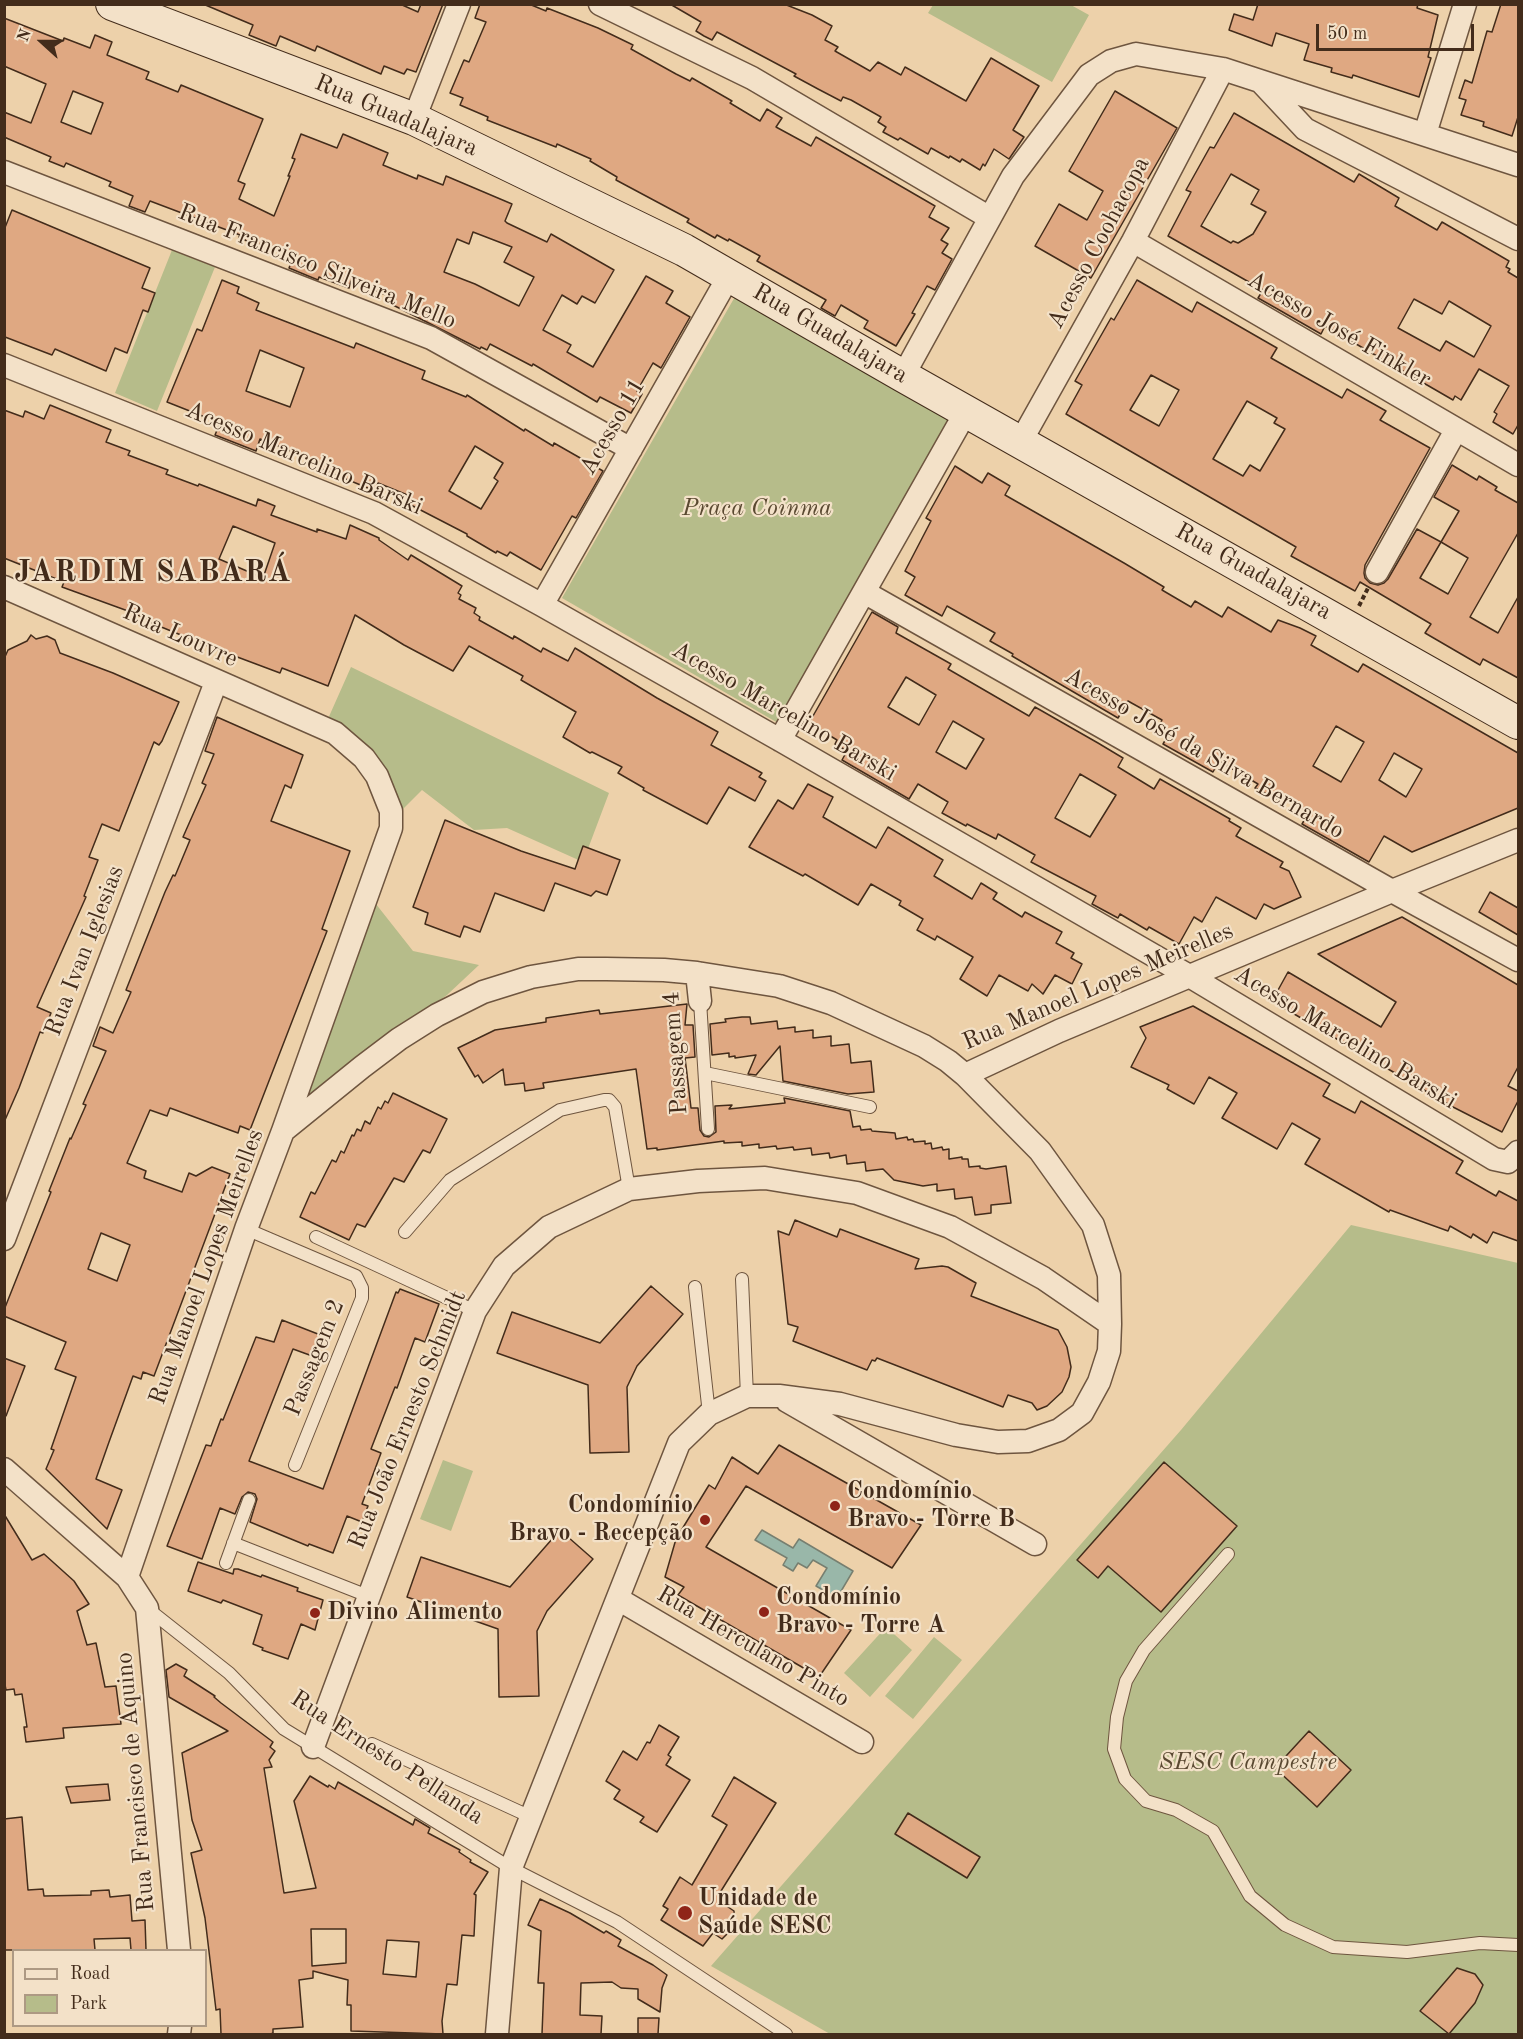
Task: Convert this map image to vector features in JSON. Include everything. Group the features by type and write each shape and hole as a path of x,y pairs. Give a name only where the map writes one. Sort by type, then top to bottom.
{"main road":[{"name":"Rua Guadalajara","path":"112,4 414,119 684,250 1518,723"}],"street":[{"path":"414,119 459,4"},
{"path":"600,4 752,78 990,218"},
{"path":"1425,134 1465,4"},
{"path":"903,376 1014,176 1089,75 1111,61 1136,54 1223,69 1518,165"},
{"name":"Acesso Coohacopa","path":"1022,441 1133,241 1223,69"},
{"path":"1259,80 1305,129 1518,239"},
{"name":"Rua Francisco Silveira Mello","path":"4,172 431,338 631,449"},
{"name":"Acesso José Finkler","path":"1133,241 1518,465"},
{"name":"Acesso 11","path":"542,605 729,276"},
{"name":"Acesso Marcelino Barski","path":"4,365 374,513 780,740 1191,977 1494,1159 1513,1157"},
{"path":"780,740 967,411"},
{"path":"1377,572 1456,430"},
{"name":"Rua Louvre","path":"4,587 335,733 364,758 377,776 391,812 391,828 283,1131"},
{"name":"Acesso José da Silva Bernardo","path":"864,592 1518,960"},
{"name":"Rua Ivan Iglesias","path":"4,1239 216,682"},
{"name":"Rua Manoel Lopes Meirelles","path":"127,1577 246,1229 283,1131 399,1039 437,1016 483,992 531,977 578,969 634,969 697,973 779,986 831,1003 924,1046 965,1075 1059,1031 1518,840"},
{"name":"Passagem 4","path":"697,973 700,1001"},
{"path":"497,2034 510,1868 679,1443 709,1414 747,1396 779,1396 840,1404 956,1435 998,1442 1028,1441 1059,1430 1082,1413 1099,1383 1109,1351 1109,1275 1093,1225 1040,1151 965,1075"},
{"name":"Rua João Ernesto Schmidt","path":"313,1747 475,1311 504,1266 549,1227 629,1189 698,1181 765,1178 856,1193 950,1227 1043,1278 1110,1324"},
{"path":"779,1396 1035,1544"},
{"name":"Rua Ernesto Pellanda","path":"4,1469 127,1577 147,1608"},
{"name":"Rua Herculano Pinto","path":"618,1599 862,1742"},
{"name":"Rua Francisco de Aquino","path":"147,1608 179,1949"}],"lane":[{"name":"Passagem 4","path":"700,1001 708,1129"},
{"path":"705,1073 870,1107"},
{"path":"405,1232 450,1180 560,1110 604,1100 609,1100 615,1107 629,1189"},
{"name":"Passagem 2","path":"246,1229 356,1276 362,1288 362,1298 295,1465"},
{"path":"316,1237 475,1311"},
{"path":"742,1279 747,1396"},
{"path":"696,1287 709,1414"},
{"path":"226,1563 249,1500"},
{"path":"234,1543 368,1596"},
{"path":"1228,1554 1144,1650 1126,1681 1117,1717 1114,1749 1125,1779 1146,1801 1176,1810 1213,1831 1250,1896 1285,1924 1332,1947 1407,1952 1480,1943 1518,1945"},
{"name":"Rua Ernesto Pellanda","path":"147,1608 229,1673 284,1729 510,1868 617,1922 786,2034"},
{"path":"372,1744 531,1817"}],"path":[{"path":"1347,626 1377,572"}],"green space":[{"path":"933,5 1071,5 1089,15 1052,82 928,13"},
{"path":"172,250 215,267 157,411 115,393"},
{"name":"Praça Coinma","path":"736,295 952,420 778,723 562,598"},
{"path":"351,667 609,793 583,862 507,828 474,830 422,790 402,810 327,721"},
{"path":"372,899 413,951 479,965 447,995 299,1105"},
{"name":"SESC Campestre","path":"1351,1225 1518,1263 1518,2034 830,2034 711,1966 1181,1430"},
{"path":"443,1460 473,1471 451,1531 420,1519"},
{"path":"886,1627 912,1650 870,1697 844,1673"},
{"path":"934,1637 962,1660 913,1719 885,1696"}],"shaded area":[{"path":"762,1530 793,1548 799,1539 853,1571 837,1598 816,1586 827,1568 813,1560 807,1568 798,1563 793,1571 783,1565 787,1558 755,1540"}],"building":[{"path":"203,4 400,4 418,12 421,4 443,4 416,72 407,69 404,74 384,66 381,74 317,46 315,51 280,36 276,46 249,35 253,25"},
{"path":"480,4 529,4 546,11 547,8 598,28 633,45 631,49 676,74 690,81 692,78 732,101 730,103 760,121 767,109 782,118 776,127 811,146 816,137 935,206 929,217 949,228 941,240 948,244 942,253 952,259 935,290 927,286 912,313 915,314 896,346 864,328 868,321 841,305 835,316 821,308 826,300 757,261 760,256 729,239 728,241 717,235 715,238 687,222 689,219 616,180 617,177 590,161 591,159 557,144 556,147 487,120 488,117 460,105 463,98 450,93 464,60 469,62 486,22 475,18"},
{"path":"670,4 784,4 832,26 825,40 838,47 835,51 870,71 878,62 901,75 905,67 966,101 991,58 1039,86 1013,130 1024,137 1009,159 994,149 985,166 983,164 980,170 962,159 960,162 931,148 928,154 900,138 898,140 883,132 886,127 878,122 881,117 851,100 843,97 841,101 717,32 712,40 704,36 696,31 701,22"},
{"path":"1258,4 1418,4 1417,8 1438,15 1428,57 1431,58 1419,97 1353,75 1352,78 1331,72 1332,68 1304,60 1309,44 1276,33 1272,46 1229,30 1234,14 1253,20"},
{"path":"1501,4 1518,4 1518,117 1512,136 1483,126 1484,122 1461,115 1466,100 1459,98 1465,80 1472,83 1487,31 1492,32"},
{"path":"4,18 63,41 64,38 90,48 95,35 112,42 107,55 149,72 146,79 178,92 181,85 263,119 238,181 245,184 239,199 274,216 290,176 288,176 295,159 292,158 301,134 337,148 343,134 388,153 383,165 417,179 418,175 443,185 446,176 512,204 505,221 507,223 547,242 551,234 614,270 595,303 582,296 577,304 562,295 543,330 571,345 567,352 593,367 646,276 673,291 666,303 690,317 661,368 653,363 637,391 642,394 631,413 600,397 597,402 533,364 532,366 490,344 487,350 481,347 480,349 391,304 394,298 351,281 349,288 319,277 318,280 289,268 294,255 261,242 259,247 239,237 240,235 150,201 145,212 129,206 133,196 109,186 111,182 66,163 64,167 49,161 51,157 4,137 4,112 31,123 46,84 4,66","holes":["73,91 103,103 91,134 61,122","473,232 512,247 504,262 534,277 519,306 475,284 444,272 457,239 469,244"]},
{"path":"1115,91 1177,128 1091,278 1035,246 1059,204 1087,220 1103,191 1069,171"},
{"path":"1234,113 1354,182 1359,174 1399,198 1395,206 1437,230 1442,222 1509,261 1506,267 1510,269 1508,272 1518,278 1518,425 1513,434 1493,422 1497,414 1494,412 1509,386 1479,369 1461,400 1455,396 1453,400 1325,326 1321,334 1258,298 1263,290 1168,236 1191,192 1186,190 1210,147 1214,148","holes":["1231,174 1259,190 1251,204 1266,212 1253,234 1238,243 1233,241 1231,243 1201,226","1414,299 1442,314 1449,301 1491,326 1474,357 1446,341 1440,351 1398,328"]},
{"path":"12,210 150,268 142,288 155,293 148,312 143,310 127,353 115,348 106,371 55,349 52,355 5,337 4,230"},
{"path":"222,280 239,287 237,293 259,303 256,310 354,348 356,343 425,371 422,379 466,397 467,395 524,431 525,429 553,446 554,443 603,471 576,518 572,516 541,570 510,552 507,556 497,551 496,553 467,534 407,503 410,496 378,483 375,491 317,467 319,462 260,439 256,451 215,435 220,423 167,402 197,329 202,331","holes":["260,350 304,368 290,407 246,391","475,446 503,463 494,478 498,481 481,509 449,491"]},
{"path":"1137,280 1192,312 1197,302 1277,348 1271,358 1342,398 1347,389 1386,411 1380,420 1430,448 1365,565 1365,578 1370,583 1378,585 1388,579 1417,529 1441,542 1459,511 1434,497 1452,465 1477,480 1479,476 1497,487 1495,490 1518,503 1518,533 1470,617 1498,633 1518,597 1518,678 1483,659 1480,665 1425,633 1431,624 1360,582 1355,591 1291,556 1296,547 1066,414 1082,385 1075,381 1111,318 1114,320","holes":["1151,375 1179,390 1159,426 1130,410","1247,401 1277,418 1274,423 1285,429 1260,471 1250,465 1243,476 1213,459","1441,542 1468,558 1448,594 1420,578"]},
{"path":"50,405 111,430 106,442 130,451 128,455 168,470 166,474 256,506 258,499 275,506 271,515 317,532 317,529 346,539 350,525 379,538 408,560 411,555 462,586 458,593 461,595 459,599 476,608 474,613 480,617 479,620 513,639 514,636 541,652 543,648 568,661 575,648 718,732 711,745 762,773 759,777 766,781 755,801 729,787 707,824 643,790 644,788 618,773 622,767 590,753 563,737 576,712 521,680 523,676 469,646 453,671 355,615 328,686 282,668 280,673 208,646 128,611 62,587 64,582 4,558 4,410 23,417 25,411 44,419","holes":["233,526 275,543 263,578 219,559"]},
{"path":"955,466 982,483 988,473 1010,486 1005,495 1164,587 1162,590 1191,607 1195,601 1222,617 1228,607 1271,632 1278,620 1300,628 1316,636 1311,645 1358,672 1363,664 1518,753 1518,808 1412,852 1384,836 1369,862 1302,824 1309,812 1278,795 1276,799 1255,788 1258,784 1219,761 1213,772 1163,744 1170,732 1159,726 1162,720 1128,701 1118,718 990,641 995,633 947,606 942,616 905,595 915,577 905,571 931,521 926,518","holes":["1336,726 1364,742 1341,782 1313,766","1394,753 1422,769 1406,797 1379,780"]},
{"path":"872,612 898,627 896,633 951,664 948,669 1029,716 1035,707 1123,758 1118,767 1154,789 1160,779 1230,819 1229,821 1241,828 1236,836 1283,862 1280,867 1289,871 1301,897 1274,909 1264,904 1256,919 1216,897 1202,922 1194,917 1179,944 1149,927 1147,930 1120,914 1118,918 1092,904 1096,896 1031,862 1035,855 998,834 996,839 942,813 948,802 918,784 909,799 842,760 847,751 835,744 837,740 809,723","holes":["906,677 936,695 919,725 888,707","953,721 984,739 966,769 936,752","1080,774 1116,795 1090,837 1055,818"]},
{"path":"31,635 36,639 47,636 55,640 60,653 179,702 162,741 159,745 154,742 119,831 102,824 89,857 98,860 84,896 86,897 37,1007 51,1013 43,1033 40,1032 5,1120 4,659 8,650 27,641"},
{"path":"217,717 303,755 291,788 285,785 271,821 350,851 322,929 327,931 250,1130 240,1126 238,1133 170,1108 167,1116 150,1110 127,1163 146,1171 144,1178 182,1192 189,1173 196,1176 212,1167 230,1174 154,1376 143,1372 141,1379 133,1376 96,1479 122,1490 107,1529 46,1469 76,1377 55,1369 66,1342 4,1316 4,1310 70,1138 86,1105 83,1104 106,1051 93,1046 100,1027 113,1033 131,992 126,990 165,892 173,875 175,876 190,840 183,837 206,785 202,783 214,754 205,751","holes":["101,1233 130,1245 117,1281 88,1269"]},
{"path":"808,784 833,797 823,817 876,848 888,827 943,860 934,876 972,899 981,883 997,893 993,899 1022,917 1025,912 1062,932 1056,943 1074,953 1071,958 1082,964 1072,984 1055,975 1043,994 1032,984 1028,991 999,975 987,996 960,979 973,957 937,936 935,940 917,930 923,919 899,905 901,901 871,884 858,905 805,874 803,876 749,847 778,800 793,809"},
{"path":"445,820 521,851 575,869 583,846 620,860 607,895 596,891 591,896 555,883 544,911 495,893 480,932 464,926 460,937 425,924 428,913 413,907"},
{"path":"1490,892 1518,908 1518,935 1479,912"},
{"path":"1402,917 1518,985 1518,1067 1508,1086 1518,1091 1518,1101 1502,1132 1453,1107 1272,1001 1288,972 1381,1027 1396,1002 1318,954"},
{"path":"687,1004 685,1025 693,1025 695,1057 685,1058 691,1108 698,1108 700,1130 704,1136 709,1137 716,1132 715,1106 732,1105 729,1109 785,1103 784,1098 850,1111 853,1127 860,1126 861,1130 871,1129 872,1131 895,1133 896,1139 907,1137 908,1140 913,1139 914,1142 931,1143 932,1149 942,1147 943,1150 949,1149 949,1159 962,1157 962,1159 968,1159 969,1167 980,1166 986,1169 1006,1166 1011,1203 991,1205 991,1213 975,1215 972,1197 955,1199 954,1189 937,1191 937,1184 923,1186 894,1180 883,1169 866,1171 865,1162 847,1164 846,1155 830,1158 829,1153 812,1155 811,1148 794,1150 793,1147 777,1149 776,1146 759,1148 759,1144 742,1146 742,1142 724,1143 724,1141 657,1150 657,1148 647,1149 636,1069 543,1083 544,1088 525,1091 524,1083 505,1085 503,1069 483,1083 478,1075 475,1077 458,1048 495,1030 546,1022 546,1018 599,1010 600,1014"},
{"path":"1193,1006 1330,1084 1323,1096 1355,1113 1361,1101 1463,1161 1456,1173 1496,1196 1499,1191 1518,1201 1518,1241 1493,1232 1487,1243 1473,1234 1471,1238 1450,1226 1448,1231 1390,1210 1389,1212 1305,1164 1320,1139 1292,1123 1277,1149 1222,1118 1237,1093 1209,1077 1194,1104 1167,1089 1169,1085 1131,1067 1146,1038 1140,1027"},
{"path":"750,1017 751,1024 777,1021 778,1029 795,1027 795,1032 813,1030 813,1038 831,1036 831,1046 849,1044 851,1063 871,1061 874,1092 848,1094 783,1081 780,1046 756,1075 748,1074 756,1055 735,1058 735,1056 729,1057 729,1053 712,1055 710,1024"},
{"path":"393,1093 447,1119 430,1153 423,1150 404,1182 394,1178 365,1227 357,1224 349,1240 300,1217 311,1192 315,1194 332,1160 336,1162 341,1151 344,1153 352,1135 354,1136 357,1129 361,1131 365,1121 370,1124 378,1107 381,1109 385,1101 388,1103"},
{"path":"795,1220 837,1237 840,1229 919,1259 915,1269 948,1267 976,1283 971,1296 1058,1330 1067,1347 1071,1367 1062,1392 1047,1406 1037,1410 1032,1403 1008,1395 1003,1407 877,1358 875,1361 872,1360 867,1370 793,1341 798,1327 788,1324 778,1231 789,1235"},
{"path":"651,1286 683,1314 637,1366 627,1387 629,1452 590,1453 588,1385 497,1353 512,1312 600,1343"},
{"path":"400,1289 439,1304 425,1342 415,1338 371,1449 381,1453 362,1504 368,1506 362,1522 347,1516 333,1553 309,1544 308,1546 250,1522 257,1499 255,1494 248,1492 242,1497 235,1514 220,1508 202,1559 167,1546 206,1445 211,1446 256,1337 274,1342 282,1320 323,1336 315,1357 293,1349 249,1461 323,1489 396,1292 398,1293"},
{"path":"4,1358 25,1366 6,1416 4,1416"},
{"path":"779,1445 921,1525 892,1568 746,1486 706,1547 851,1630 819,1677 678,1595 684,1587 665,1577 676,1539 709,1485 715,1489 732,1457 758,1474"},
{"path":"1164,1462 1237,1526 1161,1612 1108,1566 1098,1578 1077,1560"},
{"path":"4,1514 32,1560 44,1554 74,1581 89,1604 77,1611 87,1645 96,1643 105,1687 116,1686 121,1724 63,1728 64,1738 26,1742 24,1727 27,1727 22,1694 15,1695 14,1689 6,1690 4,1680"},
{"path":"560,1530 593,1559 547,1611 537,1631 539,1696 499,1697 498,1629 407,1597 421,1557 510,1587"},
{"path":"198,1562 233,1574 234,1569 238,1569 261,1577 262,1575 323,1600 315,1630 301,1624 288,1659 262,1650 263,1648 253,1644 262,1615 223,1600 221,1603 188,1591"},
{"path":"176,1664 187,1670 184,1676 215,1696 273,1742 270,1747 275,1751 269,1760 272,1767 264,1768 284,1893 316,1888 294,1801 310,1776 335,1789 338,1782 413,1825 415,1819 430,1828 428,1833 460,1850 459,1852 471,1860 470,1862 488,1872 474,1894 476,1895 474,1936 462,1935 457,1985 447,1984 442,2021 443,2034 351,2031 351,2005 347,2005 348,1980 313,1971 313,1978 299,1980 303,2027 273,2029 271,2034 221,2034 220,2009 216,2010 205,1918 191,1853 202,1850 192,1820 182,1753 228,1731 169,1697 166,1670","holes":["311,1929 346,1929 346,1963 312,1966","387,1940 419,1942 416,1977 383,1974"]},
{"path":"659,1725 679,1737 668,1755 671,1757 666,1765 690,1780 657,1832 640,1822 644,1817 614,1799 620,1790 606,1781 623,1751 637,1760 647,1742 650,1743"},
{"path":"1309,1731 1351,1770 1317,1807 1275,1768"},
{"path":"734,1777 776,1803 721,1891 728,1907 734,1911 734,1927 722,1939 713,1933 703,1946 661,1920 668,1909 663,1906 680,1877 692,1885 727,1825 712,1816"},
{"path":"108,1784 110,1800 71,1803 66,1787"},
{"path":"908,1813 980,1857 967,1878 895,1834"},
{"path":"22,1817 28,1890 43,1889 44,1896 91,1895 91,1891 109,1890 110,1897 130,1895 132,1921 145,1920 146,1949 131,1949 130,1938 94,1939 95,1949 4,1950 4,1819"},
{"path":"540,1899 604,1933 606,1931 621,1940 618,1946 667,1975 662,1988 660,2012 638,1999 638,1989 621,1988 612,1982 581,1983 580,2015 602,2016 601,2034 542,2034 544,1983 538,1983 541,1931 528,1925"},
{"path":"1457,1968 1475,1974 1483,1985 1475,2003 1449,2034 1420,2011"},
{"path":"638,2018 659,2018 658,2034 638,2034"}],"place":[{"name":"Condomínio Bravo - Torre B","path":"835,1506"},
{"name":"Condomínio Bravo - Recepção","path":"705,1520"},
{"name":"Condomínio Bravo - Torre A","path":"764,1612"},
{"name":"Divino Alimento","path":"315,1613"},
{"name":"Unidade de Saúde SESC","path":"685,1913"}],"district":[{"name":"JARDIM SABARÁ","path":"153,573"}]}
